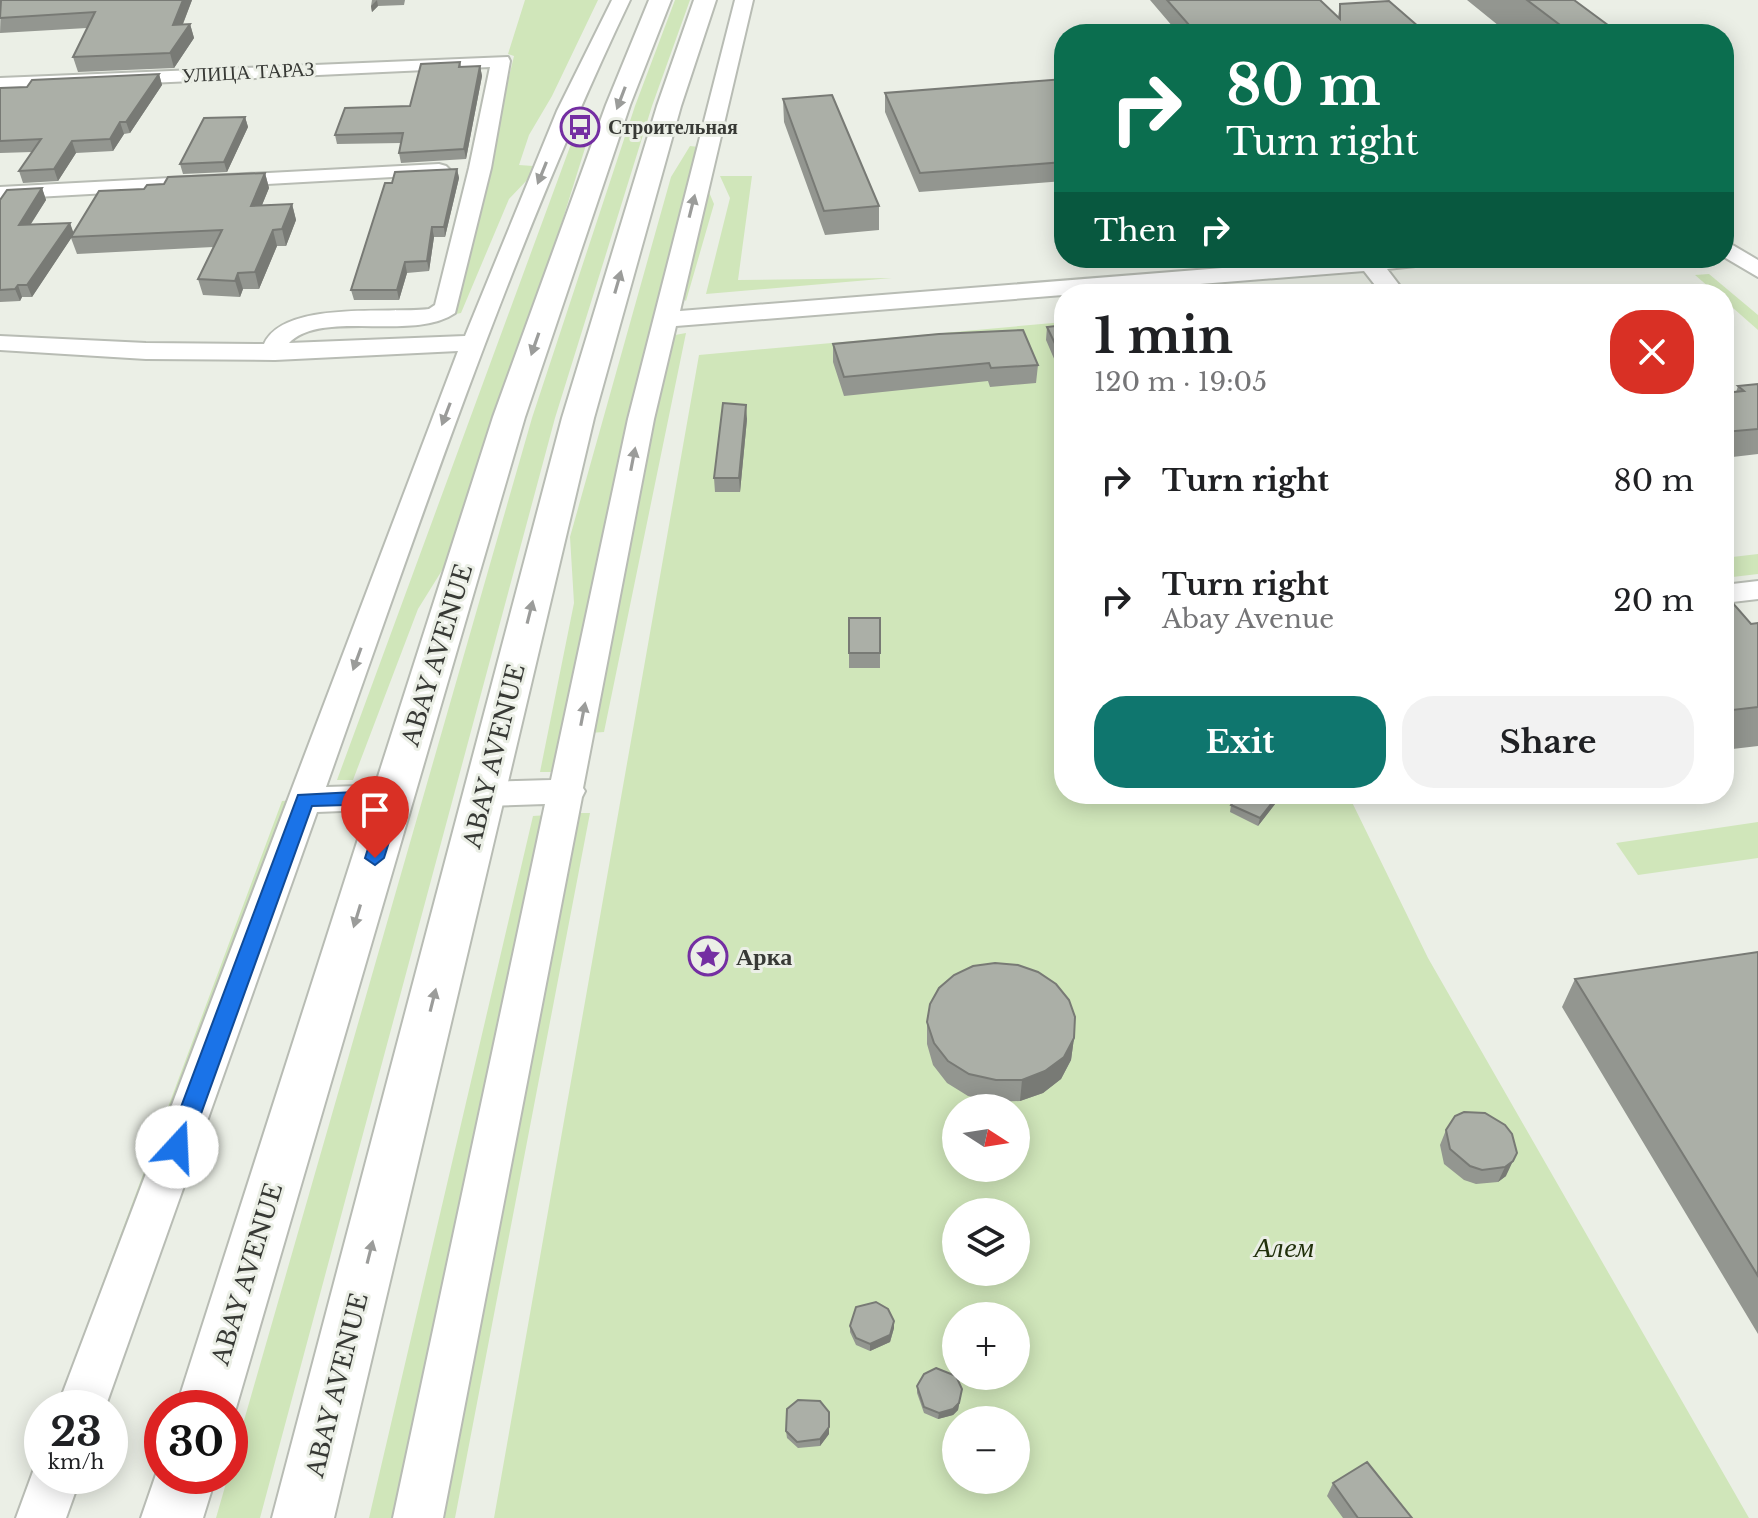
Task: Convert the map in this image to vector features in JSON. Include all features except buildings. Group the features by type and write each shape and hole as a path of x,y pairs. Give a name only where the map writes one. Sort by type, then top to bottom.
{"main road":[{"name":"ABAY AVENUE","path":"212,1390 619,50 660,0"},
{"name":"ABAY AVENUE","path":"303,1518 578,418 709,51 705,0"},
{"path":"172,1518 179,1494"}],"street":[{"path":"88,1390 474,343 567,111 619,50 621,0"},
{"path":"418,1518 568,791 641,419 664,320 709,51 744,0"},
{"name":"УЛИЦА ТАРАЗ","path":"0,84 495,60 503,63 490,107 480,168"},
{"path":"0,193 480,168 446,308 436,315 421,317 312,322 287,331 277,341 275,352"},
{"path":"1734,237 1752,235"},
{"path":"1734,254 1758,270"},
{"path":"1110,284 1308,268"},
{"path":"1374,268 1386,284"},
{"path":"664,320 1054,289"},
{"path":"0,343 26,341 124,350 275,352 474,343"},
{"path":"1734,593 1758,590"},
{"path":"484,794 568,791"},
{"path":"305,800 393,797"},
{"path":"41,1518 50,1494"}],"green space":[{"path":"525,0 598,0 552,96 529,135 519,165 533,166 529,178 509,199 461,313 451,315 514,56 508,54"},
{"path":"675,0 690,0 652,106 555,418 260,1518 216,1518 223,1494 248,1494 248,1407 532,418 635,106"},
{"path":"571,144 586,145 464,535 418,609 353,780 337,780"},
{"path":"690,146 699,147 556,772 540,772 574,603 570,537 671,177"},
{"path":"720,176 752,176 738,280 892,278 706,294 730,198"},
{"path":"706,185 714,204 686,301 677,293"},
{"path":"1709,274 1721,284 1705,284 1695,275"},
{"path":"1734,295 1758,315 1758,330 1734,309"},
{"name":"Алем","path":"1054,323 1054,804 1353,804 1428,958 1749,1518 494,1518 699,355"},
{"path":"686,333 604,732 589,733 667,342 675,335"},
{"path":"1758,554 1758,574 1734,577 1734,557"},
{"path":"296,800 77,1390 63,1390 282,801"},
{"path":"574,813 590,813 455,1518 432,1518"},
{"path":"548,815 394,1518 369,1518 533,816"},
{"path":"1758,822 1758,858 1638,875 1616,843"}],"place":[{"name":"Строительная","path":"580,127"},
{"name":"Арка","path":"708,956"}],"route":[{"path":"177,1147 305,800 393,797 375,858"}]}
